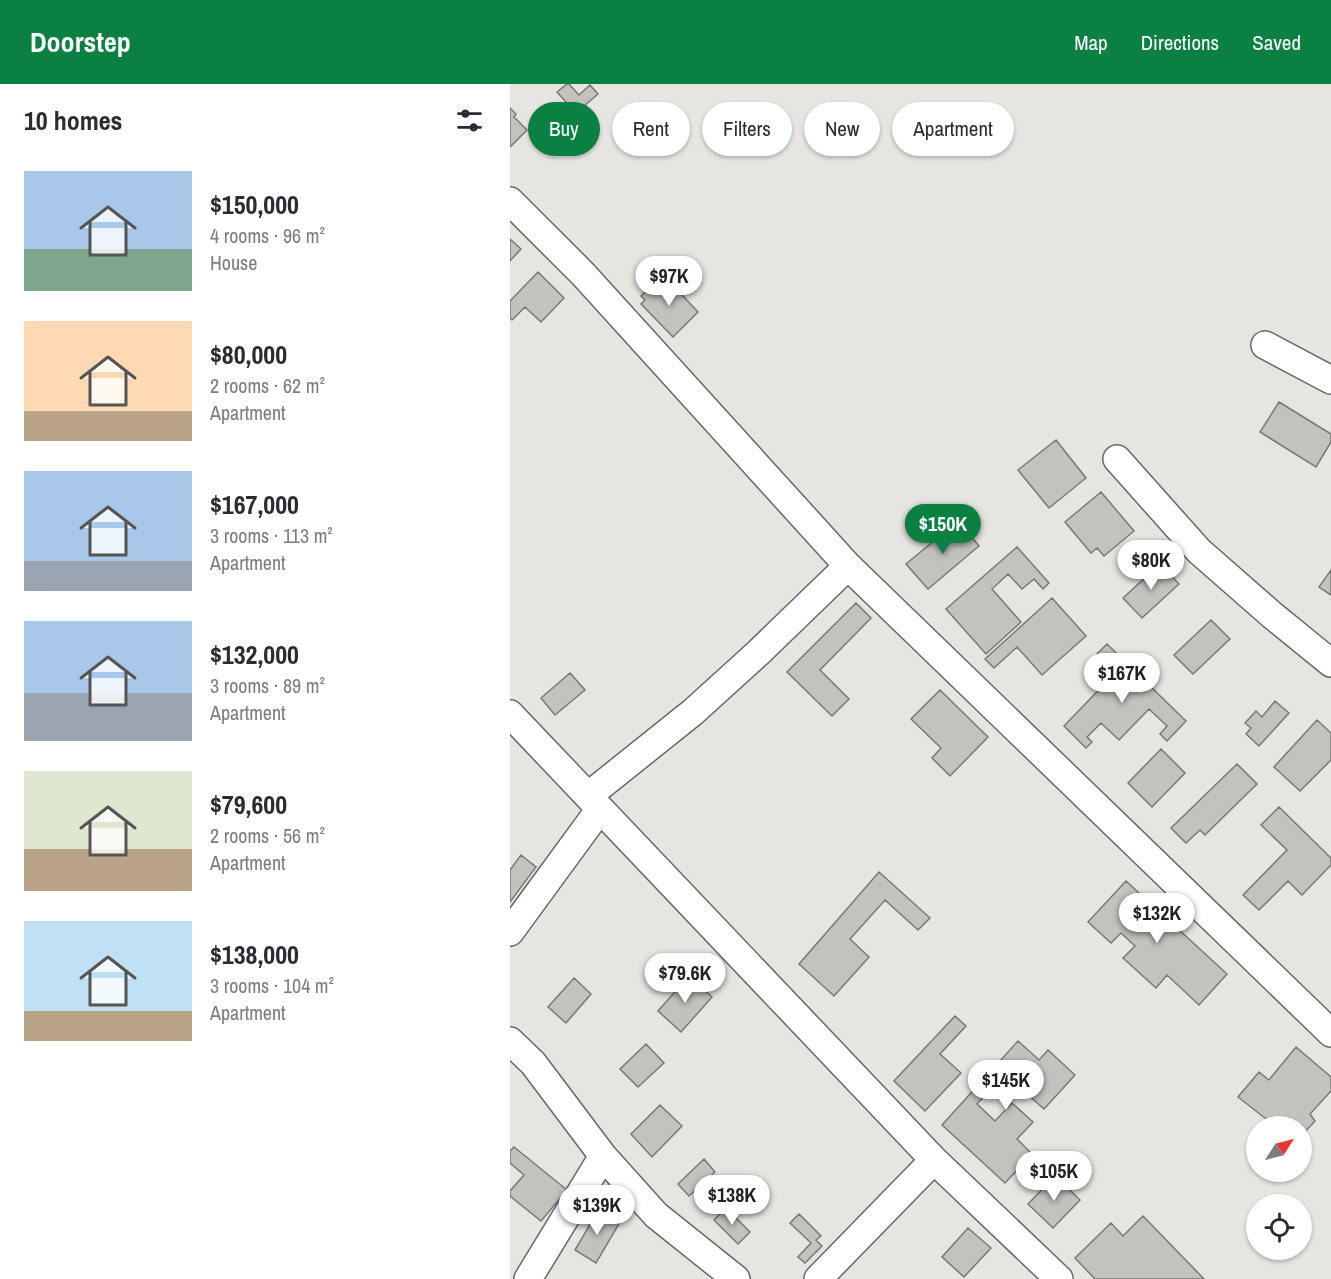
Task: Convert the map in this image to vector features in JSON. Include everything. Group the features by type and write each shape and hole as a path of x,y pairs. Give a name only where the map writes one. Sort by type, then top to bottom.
{"street":[{"path":"510,201 583,274 848,566 1331,1033"},
{"path":"1264,345 1331,380"},
{"path":"1117,459 1199,551 1331,663"},
{"path":"510,932 594,803 758,653 848,566"},
{"path":"510,714 934,1160 1059,1279"},
{"path":"510,1041 532,1064 603,1156 656,1215 736,1279"},
{"path":"528,1279 603,1156"},
{"path":"818,1279 934,1160"}],"building":[{"path":"569,84 579,95 590,85 598,94 589,102 566,102 557,92"},
{"path":"510,108 516,114 514,117 527,130 510,147"},
{"path":"510,239 521,249 510,261"},
{"path":"538,272 564,298 541,322 525,307 512,320 510,301"},
{"path":"668,280 698,312 673,337 641,304 645,300 641,296 653,284 658,290"},
{"path":"1279,402 1331,434 1331,442 1316,467 1260,432"},
{"path":"1056,440 1086,478 1049,508 1018,470"},
{"path":"1101,492 1134,531 1104,556 1097,548 1091,553 1065,522"},
{"path":"958,521 979,546 928,589 906,564"},
{"path":"1017,547 1049,583 1043,589 1034,579 1022,589 1008,574 992,589 1021,622 986,654 946,609"},
{"path":"1160,564 1179,584 1142,618 1123,598"},
{"path":"1331,570 1331,595 1319,587"},
{"path":"1052,598 1086,636 1042,675 1017,647 994,668 985,659"},
{"path":"856,603 871,618 820,670 849,699 832,716 787,672"},
{"path":"1211,620 1230,639 1193,674 1174,655"},
{"path":"1107,644 1186,721 1167,741 1160,734 1167,726 1149,709 1119,740 1101,723 1087,737 1092,742 1086,748 1064,726 1116,672 1097,654"},
{"path":"570,673 585,690 555,715 541,698"},
{"path":"940,690 988,737 950,776 932,758 941,748 911,719"},
{"path":"1275,701 1289,713 1259,746 1246,734 1251,728 1245,723 1256,711 1262,717"},
{"path":"1317,720 1331,733 1331,760 1300,791 1274,767"},
{"path":"1161,749 1185,773 1152,807 1128,783"},
{"path":"1237,764 1257,784 1205,835 1200,830 1186,843 1171,828"},
{"path":"1279,807 1331,858 1331,865 1302,895 1288,881 1259,910 1243,895 1287,850 1261,825"},
{"path":"521,855 536,867 510,902 510,870"},
{"path":"879,872 930,918 918,930 885,900 850,939 869,957 834,996 799,964"},
{"path":"1126,881 1227,974 1199,1005 1167,975 1156,988 1123,958 1135,946 1121,933 1111,943 1088,922"},
{"path":"689,976 712,997 681,1032 658,1011"},
{"path":"574,978 591,994 566,1023 548,1007"},
{"path":"955,1016 966,1026 940,1054 961,1073 925,1111 894,1081"},
{"path":"1018,1041 1039,1060 1048,1050 1075,1075 1044,1109 1027,1094 1040,1079 1027,1067 1006,1090 997,1082 977,1104 995,1121 1012,1103 1033,1122 1017,1139 1032,1154 1005,1183 942,1125"},
{"path":"646,1044 664,1063 638,1087 620,1069"},
{"path":"1296,1047 1331,1077 1331,1091 1310,1114 1311,1116 1262,1116 1238,1097 1259,1072 1269,1080"},
{"path":"660,1105 682,1126 652,1157 631,1134"},
{"path":"514,1147 567,1190 541,1221 510,1196 510,1191 524,1175 510,1163 510,1151"},
{"path":"704,1159 715,1172 689,1196 678,1184"},
{"path":"1055,1176 1080,1200 1053,1228 1028,1204"},
{"path":"726,1208 750,1232 738,1244 714,1220"},
{"path":"599,1209 620,1222 596,1263 575,1250"},
{"path":"799,1214 821,1236 816,1240 822,1246 805,1263 798,1257 811,1243 790,1223"},
{"path":"1143,1216 1204,1279 1095,1279 1075,1258 1111,1223 1123,1236"},
{"path":"968,1228 991,1248 964,1277 942,1257"}]}
